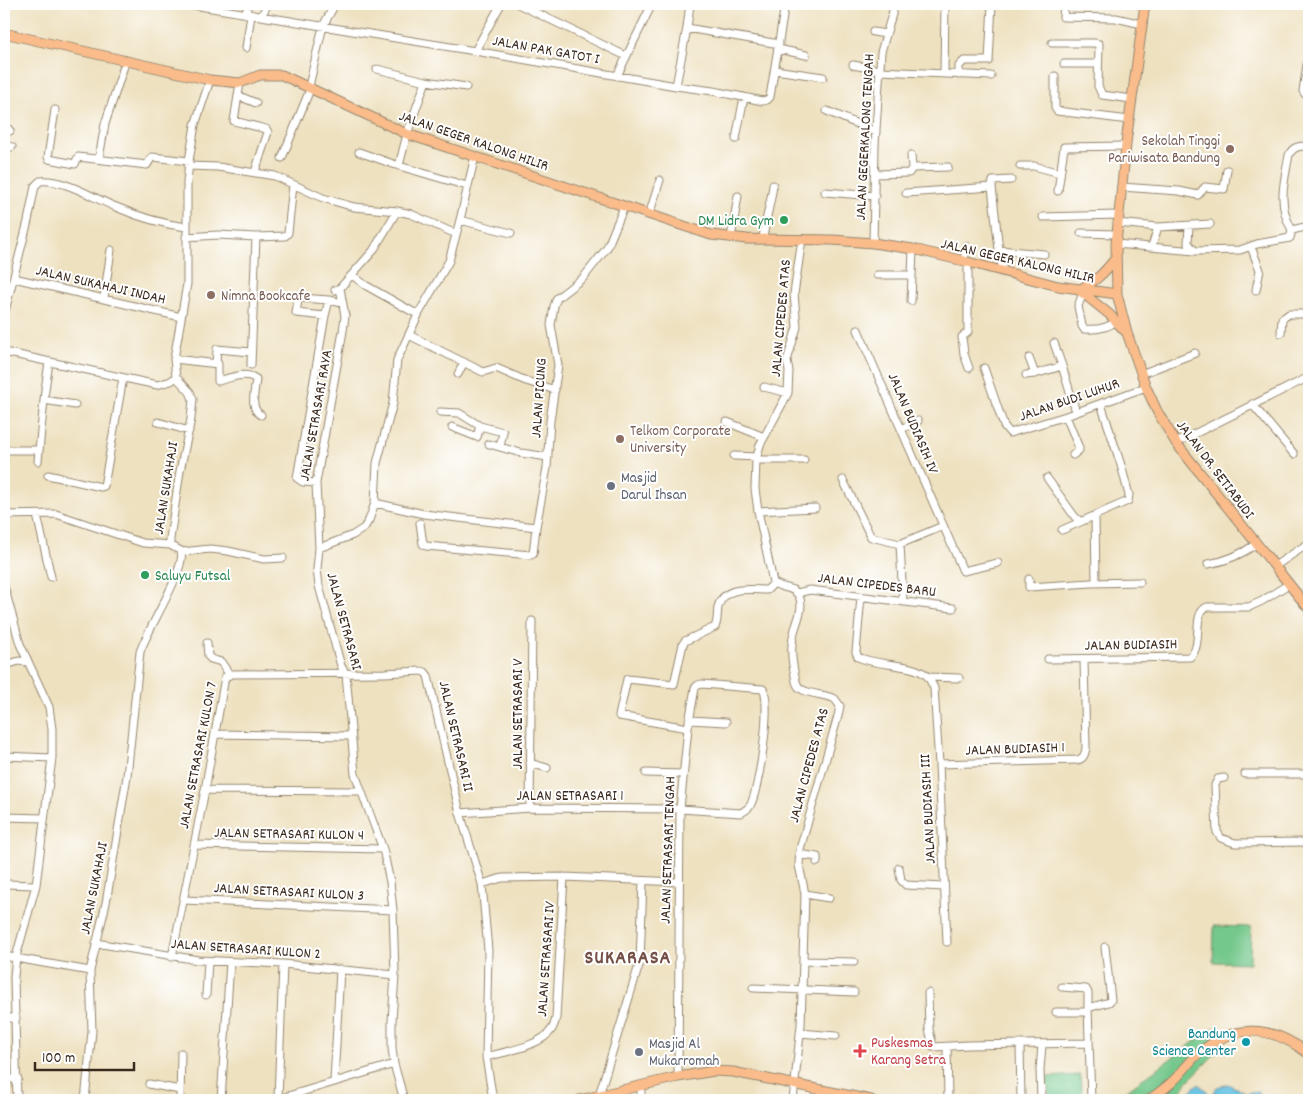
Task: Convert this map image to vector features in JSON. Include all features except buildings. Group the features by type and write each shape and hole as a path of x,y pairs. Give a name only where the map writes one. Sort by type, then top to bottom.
{"main road":[{"name":"JALAN DR. SETIABUDI","path":"1145,4 1129,120 1116,239 1117,294 1127,333 1157,412 1176,443 1309,609"},
{"name":"JALAN GEGER KALONG HILIR","path":"4,33 210,80 240,83 258,76 276,74 310,87 407,134 711,235 730,238 802,239 873,243 913,249 1081,291 1117,294"},
{"path":"1115,259 1099,278 1081,291 1116,320 1127,333"},
{"path":"1149,1100 1172,1082 1197,1056 1222,1038 1238,1032 1256,1030 1267,1032 1281,1037 1309,1054"},
{"path":"579,1100 714,1071 733,1072 871,1100"}],"street":[{"name":"JALAN PAK GATOT I","path":"186,4 676,86 713,90 763,101 770,97 775,70"},
{"path":"246,48 248,4"},
{"path":"261,16 268,4"},
{"path":"282,158 310,87 323,26 335,4"},
{"path":"475,51 501,4"},
{"path":"518,4 626,56"},
{"path":"616,76 652,4"},
{"path":"676,86 690,4"},
{"path":"785,4 775,70 823,77"},
{"name":"JALAN GEGERKALONG TENGAH","path":"873,243 876,132 881,52 895,4"},
{"path":"944,74 945,4"},
{"path":"959,75 959,66 964,60 989,61 992,4"},
{"path":"1064,4 1063,16 1116,18 1142,24"},
{"path":"687,28 779,47 806,55"},
{"path":"873,32 886,34"},
{"path":"1052,43 1096,43 1100,46 1098,86 1102,95 1132,99"},
{"path":"1309,52 1302,91 1309,95"},
{"path":"99,158 105,124 126,60"},
{"path":"1064,64 1098,64"},
{"path":"854,65 880,70 991,76"},
{"path":"377,69 426,81 466,87"},
{"path":"1055,76 1055,108 1057,111 1129,120"},
{"path":"4,352 157,385 176,378 174,359 187,284 188,164 195,125 210,80"},
{"path":"399,166 407,134 426,81"},
{"path":"240,83 235,122 266,129 268,132 255,172"},
{"path":"239,96 256,103"},
{"path":"736,139 744,97"},
{"path":"55,110 49,159 75,164 78,157 147,165 152,157 188,164 255,172 275,176 293,186 323,198 354,207 411,214 456,234"},
{"path":"826,112 876,132"},
{"path":"4,123 10,131"},
{"path":"4,144 12,147"},
{"path":"1058,191 1063,150 1066,146 1126,146"},
{"path":"1081,233 1152,246 1195,251 1240,250 1288,239 1292,234 1292,230 1283,210 1282,199 1285,176 1291,150 1295,147 1309,146"},
{"path":"359,152 467,186"},
{"path":"875,174 907,174 912,168 911,155"},
{"path":"319,548 353,536 364,528 375,503 377,463 392,403 397,360 419,313 447,265 475,156"},
{"path":"1020,166 1034,166 1060,173"},
{"path":"912,168 948,168"},
{"path":"1121,187 1198,195 1205,188 1224,188 1227,170"},
{"path":"4,315 6,298 14,278 36,184 42,180 77,189 115,207 149,220 187,227"},
{"path":"649,215 660,180"},
{"path":"1004,271 999,250 992,182 1011,180"},
{"path":"763,239 765,221 770,208 774,185"},
{"path":"186,237 218,235 283,236 287,234 293,186"},
{"path":"906,193 992,187"},
{"path":"825,192 875,196"},
{"path":"730,238 738,196"},
{"name":"JALAN PICUNG","path":"420,523 426,546 531,555 533,553 548,457 550,422 558,362 551,325 556,300 582,278 607,248 624,207"},
{"name":"JALAN SETRASARI RAYA","path":"319,548 316,483 345,316 337,289 373,251 397,211"},
{"path":"1042,217 1118,219 1158,227 1210,224"},
{"path":"460,220 511,233"},
{"path":"1189,226 1188,243 1195,251"},
{"path":"1292,230 1309,226"},
{"path":"1152,246 1158,227"},
{"path":"252,365 256,237"},
{"name":"JALAN CIPEDES ATAS","path":"774,583 758,511 755,489 756,459 764,437 788,394 788,361 797,327 794,294 802,239"},
{"path":"966,246 968,332 962,338 964,354 970,368"},
{"path":"1251,247 1260,270 1256,290"},
{"path":"911,301 913,249"},
{"path":"104,298 111,250"},
{"path":"999,250 1044,254"},
{"path":"352,275 365,285 413,312 419,313"},
{"path":"877,275 911,275"},
{"name":"JALAN SUKAHAJI INDAH","path":"14,278 181,317"},
{"path":"1081,291 1078,306 1084,329 1101,329 1111,325 1116,320"},
{"path":"324,316 298,314 298,300 300,298 342,303"},
{"path":"316,483 303,482 297,478 324,316 329,300"},
{"path":"1281,333 1282,319 1286,315 1309,314"},
{"name":"JALAN BUDIASIH IV","path":"858,330 963,571 998,563"},
{"path":"409,335 483,372 496,368 526,381 555,390"},
{"path":"1054,343 1076,412"},
{"path":"252,352 217,349 218,381 248,375 256,379 254,407 256,413 261,415"},
{"path":"1141,374 1195,353"},
{"path":"1029,358 1035,374"},
{"path":"174,359 217,364"},
{"path":"38,461 49,362"},
{"path":"458,374 464,362"},
{"path":"1026,374 1035,374 1062,366"},
{"name":"JALAN BUDI LUHUR","path":"984,368 1004,426 1008,432 1066,416 1146,387"},
{"path":"1176,443 1309,377"},
{"path":"48,474 104,486 123,378"},
{"name":"JALAN SUKAHAJI","path":"85,1100 92,1031 90,971 106,903 127,776 140,652 144,639 174,584 181,565 182,552 170,545 170,539 193,399 190,392 176,378"},
{"path":"764,387 788,394"},
{"path":"44,400 75,405"},
{"path":"1062,530 1126,503 1129,495 1101,404"},
{"path":"1252,404 1294,454"},
{"path":"440,412 459,413 480,426 503,432 500,447"},
{"path":"1066,416 1079,448 1074,455"},
{"path":"901,429 918,421"},
{"path":"158,422 189,431"},
{"path":"727,422 764,437"},
{"path":"452,427 476,437 480,426"},
{"path":"489,444 548,457"},
{"path":"4,450 39,450"},
{"path":"734,456 756,459 804,460"},
{"path":"1047,478 1075,517 1080,521"},
{"path":"843,480 870,537 875,540 900,544 943,526"},
{"path":"375,503 424,514 536,527"},
{"path":"758,511 815,508"},
{"path":"4,515 56,514 142,542 170,545"},
{"path":"37,515 50,577"},
{"path":"1095,516 1096,583"},
{"path":"900,544 903,601"},
{"path":"1208,564 1229,560 1256,544"},
{"path":"1275,566 1309,544"},
{"name":"JALAN SETRASARI","path":"319,548 317,569 319,586 341,666 346,674 356,774 383,849 390,882 395,975 392,1030 394,1064 404,1100"},
{"path":"182,552 210,549 264,559 283,558"},
{"path":"1029,579 1029,587 1140,582"},
{"path":"688,728 619,716 627,679 674,684 683,644 715,627 719,605 728,593 740,590 767,590 774,583 797,593"},
{"name":"JALAN BUDIASIH","path":"1048,659 1190,657 1195,653 1197,647 1200,614 1203,609 1206,607 1249,607 1289,584"},
{"path":"4,586 10,614 28,662 49,707 52,758 36,885 16,957 14,976 18,1079 17,1100"},
{"name":"JALAN CIPEDES BARU","path":"797,593 810,590 953,608"},
{"name":"JALAN CIPEDES ATAS","path":"793,1100 800,1033 805,894 799,865 799,854 840,706 835,699 802,690 797,684 791,653 793,636 801,607 800,598 797,593"},
{"path":"861,597 856,652 858,657 874,663 919,670 928,677 959,678"},
{"name":"JALAN SETRASARI V","path":"530,808 532,621"},
{"path":"207,644 208,656 221,662 229,674"},
{"name":"JALAN BUDIASIH 1","path":"939,764 1078,760 1082,758 1086,748 1084,659"},
{"path":"4,678 6,665 20,661 28,662"},
{"name":"JALAN SETRASARI II","path":"346,674 421,671 427,674 460,813 482,884 488,950 486,1057 493,1100"},
{"name":"JALAN SETRASARI KULON 7","path":"172,957 205,790 224,680 229,674 346,674"},
{"name":"JALAN BUDIASIH III","path":"928,677 934,688 946,942"},
{"name":"JALAN SETRASARI TENGAH","path":"678,1078 680,809 689,720 695,688 698,685"},
{"name":"JALAN SETRASARI 1","path":"460,813 530,808 680,809 740,813 748,808 754,795 764,741 766,698 763,689 698,685"},
{"path":"689,720 726,722"},
{"path":"215,734 352,736"},
{"path":"4,756 52,758"},
{"path":"530,763 547,768"},
{"path":"646,773 683,774"},
{"path":"1245,774 1309,774"},
{"path":"1224,778 1218,779 1215,785 1218,835 1225,841 1235,843 1309,842"},
{"path":"205,790 361,791"},
{"path":"4,817 44,818"},
{"name":"JALAN SETRASARI KULON 4","path":"194,845 383,849"},
{"path":"799,854 817,857 817,862"},
{"path":"898,868 901,880 906,886 944,887"},
{"path":"482,884 502,878 564,877 679,882"},
{"name":"JALAN SETRASARI IV","path":"486,1057 524,1046 543,1038 553,1028 556,1018 564,877"},
{"path":"599,1095 640,962 643,881"},
{"path":"4,884 36,885"},
{"path":"805,894 829,898"},
{"name":"JALAN SETRASARI KULON 3","path":"184,900 393,910"},
{"name":"JALAN SETRASARI KULON 2","path":"96,943 172,957 283,964 395,975"},
{"path":"1056,1012 1088,1010 1111,1000 1105,948"},
{"path":"4,956 90,971"},
{"path":"206,995 208,960"},
{"path":"803,961 854,962"},
{"path":"222,1100 230,962"},
{"path":"283,964 276,1100 394,1064"},
{"path":"334,1082 340,969"},
{"path":"1062,987 1086,989 1088,993 1091,1100"},
{"path":"753,988 854,992"},
{"path":"928,993 929,1029 933,1047 1089,1043"},
{"path":"4,1018 16,1018"},
{"path":"800,1033 836,1036"},
{"path":"1020,1044 1021,1100"},
{"path":"1041,1100 1040,1070 1042,1045"},
{"path":"947,1047 948,1100"},
{"path":"180,1100 181,1053"},
{"path":"4,1079 18,1079"},
{"path":"149,1084 180,1090"},
{"path":"641,1086 641,1100"}],"green space":[{"path":"1214,926 1251,927 1250,963 1213,962"},
{"path":"1215,1027 1225,1044 1187,1082 1177,1100 1113,1100"},
{"path":"1080,1075 1082,1100 1049,1100 1047,1077"}],"water":[{"path":"1198,1084 1206,1090 1211,1100 1186,1100 1192,1089"},
{"path":"1228,1084 1246,1093 1258,1091 1259,1100 1229,1100 1227,1097 1225,1100 1214,1100 1213,1094 1217,1087"}],"place":[{"name":"Sekolah Tinggi Pariwisata Bandung","path":"1230,149"},
{"name":"DM Lidra Gym","path":"784,220"},
{"name":"Nimna Bookcafe","path":"211,295"},
{"name":"Telkom Corporate University","path":"620,439"},
{"name":"Masjid Darul Ihsan","path":"611,486"},
{"name":"Saluyu Futsal","path":"145,575"},
{"name":"Bandung Science Center","path":"1246,1042"},
{"name":"Puskesmas Karang Setra","path":"860,1051"},
{"name":"Masjid Al Mukarromah","path":"639,1052"}],"district":[{"name":"SUKARASA","path":"628,956"}]}
